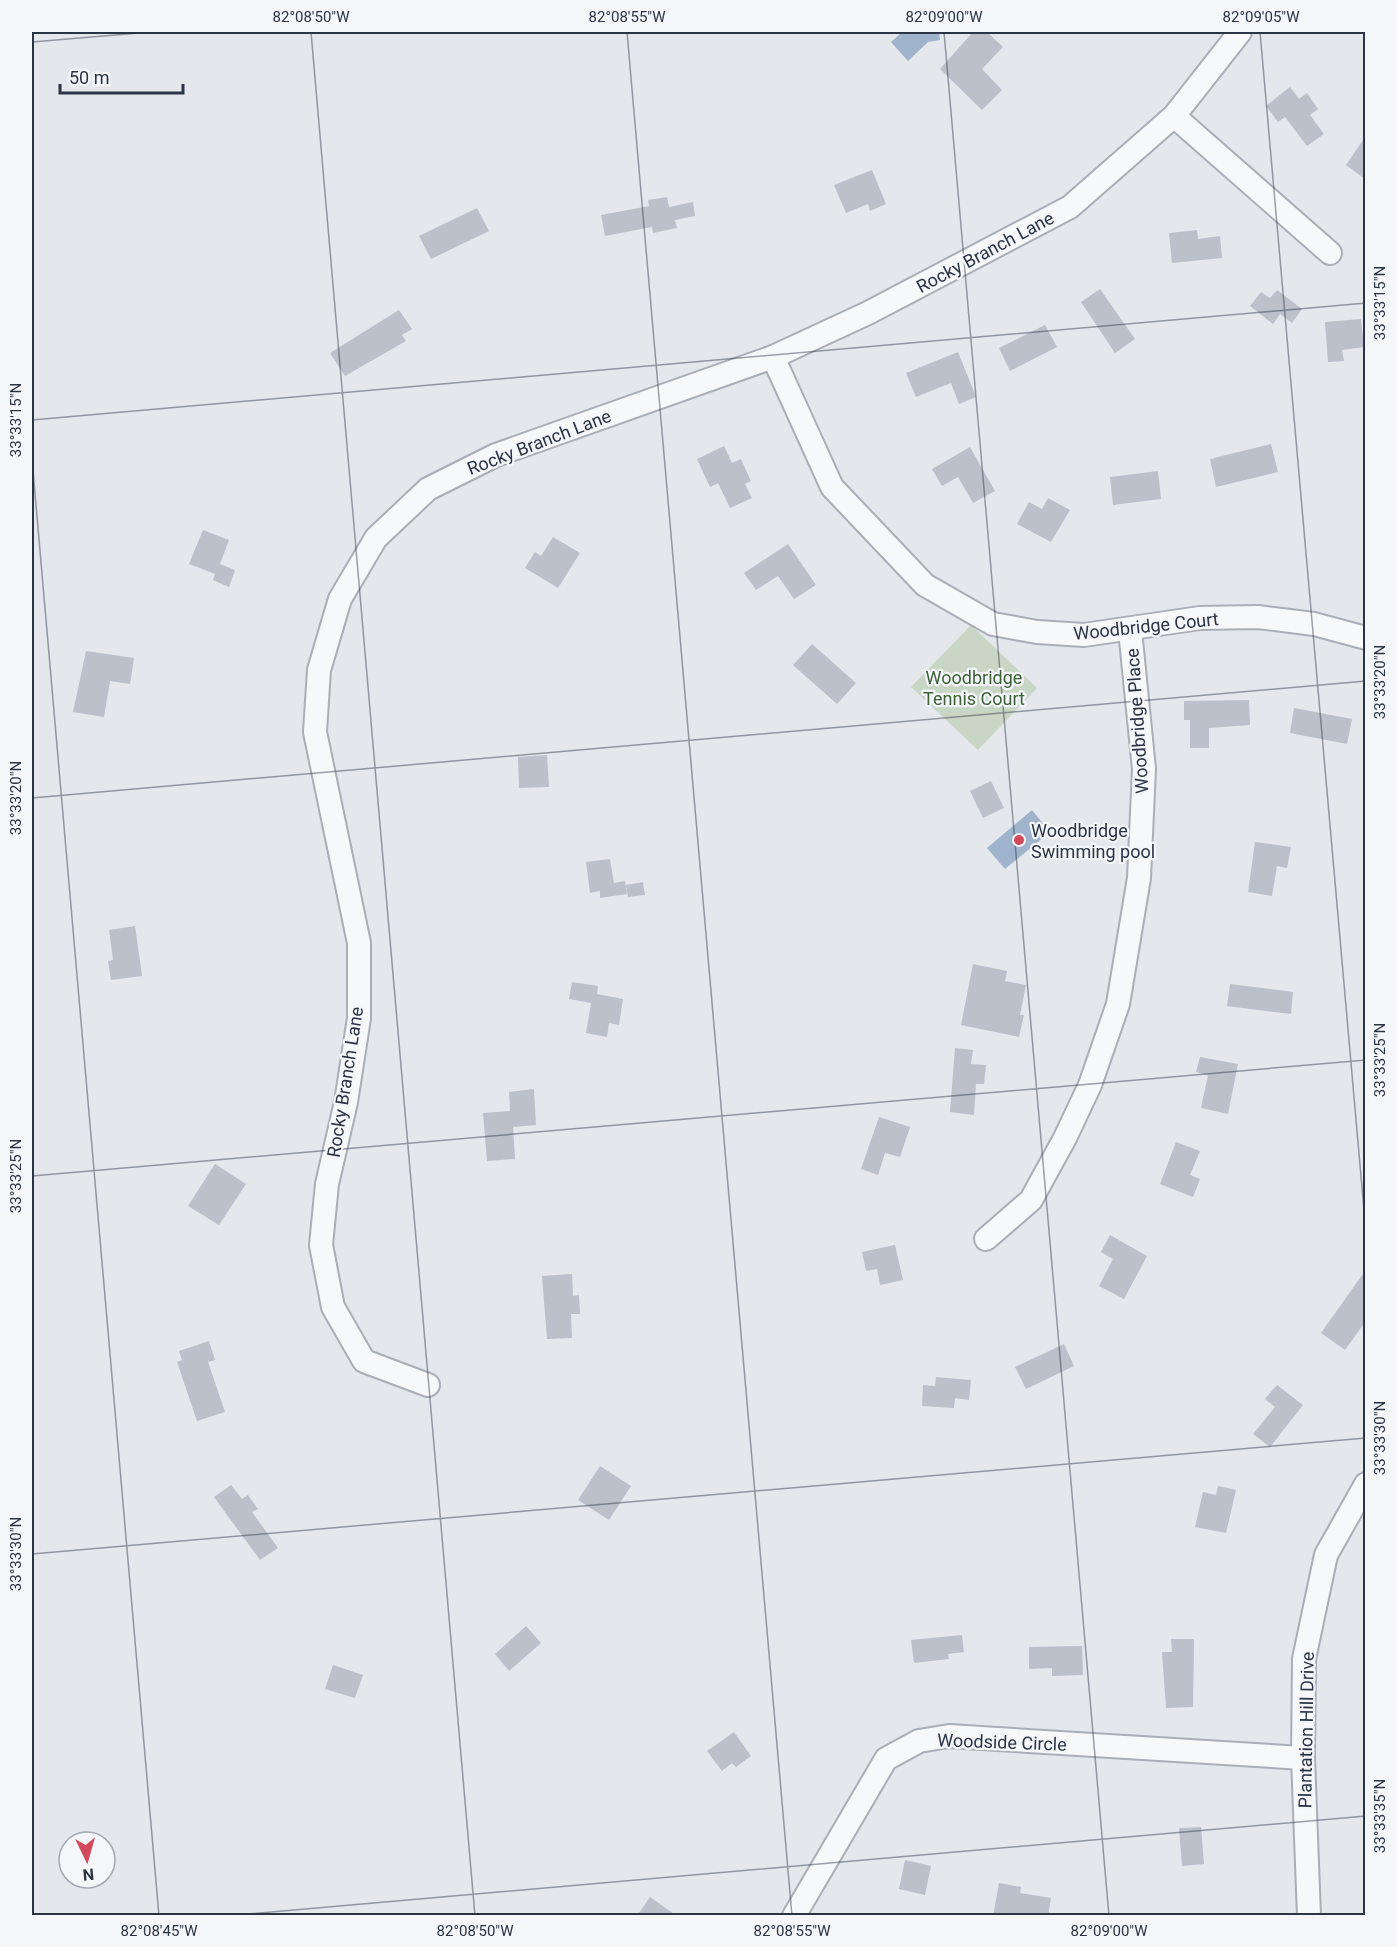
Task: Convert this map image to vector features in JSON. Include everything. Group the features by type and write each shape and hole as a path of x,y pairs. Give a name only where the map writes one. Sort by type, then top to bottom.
{"street":[{"name":"Rocky Branch Lane","path":"428,1385 364,1361 333,1307 321,1245 327,1184 346,1102 359,1018 359,943 315,732 319,670 340,599 376,538 428,489 496,455 773,357 868,314 1070,207 1174,116 1240,32"},
{"path":"1174,116 1330,254"},
{"name":"Woodbridge Court","path":"773,357 832,487 925,585 993,624 1037,632 1084,635 1200,618 1258,617 1314,624 1365,638"},
{"name":"Woodbridge Place","path":"986,1239 1030,1200 1054,1159 1090,1085 1118,1004 1139,878 1144,769 1130,630"},
{"name":"Plantation Hill Drive","path":"1309,1916 1303,1758 1304,1659 1326,1555 1365,1484"},
{"name":"Woodside Circle","path":"794,1916 886,1759 919,1741 949,1737 1303,1758"}],"green space":[{"name":"Woodbridge Tennis Court","path":"971,625 1037,688 978,750 911,687"}],"water":[{"path":"902,32 939,32 940,40 928,42 908,61 891,42"},
{"name":"Woodbridge Swimming pool","path":"1032,810 1050,832 1005,869 987,848"}],"building":[{"path":"973,32 987,32 1003,47 982,69 1002,90 982,110 940,69"},
{"path":"1290,87 1299,99 1307,93 1318,109 1310,115 1324,134 1307,146 1285,117 1278,122 1266,106"},
{"path":"1365,137 1365,179 1346,165"},
{"path":"872,170 886,204 870,211 868,204 846,213 834,185"},
{"path":"667,197 669,207 693,202 695,216 675,220 677,228 653,233 652,227 605,236 601,215 649,206 648,200"},
{"path":"477,208 489,231 431,259 419,236"},
{"path":"1197,230 1198,239 1220,236 1222,258 1172,263 1169,233"},
{"path":"1100,289 1135,339 1115,353 1081,302"},
{"path":"1277,290 1302,309 1292,323 1280,314 1273,324 1250,306 1261,292 1270,298"},
{"path":"399,310 412,329 402,335 406,341 345,376 330,353"},
{"path":"1361,319 1364,347 1342,350 1344,361 1328,362 1325,322"},
{"path":"1045,325 1057,347 1010,371 999,348"},
{"path":"958,352 976,397 959,404 951,383 916,397 906,373"},
{"path":"1271,444 1278,472 1216,487 1210,459"},
{"path":"724,446 732,463 741,459 751,481 745,484 752,498 730,508 718,483 710,487 697,459"},
{"path":"970,447 995,491 973,503 958,477 942,486 932,469"},
{"path":"1158,471 1161,499 1113,505 1110,477"},
{"path":"1048,498 1070,510 1051,542 1017,524 1029,502 1042,509"},
{"path":"203,530 229,540 220,564 235,570 229,587 213,580 215,574 189,564"},
{"path":"553,537 580,553 558,588 525,568 535,552 541,556"},
{"path":"788,544 816,585 794,599 778,576 756,590 744,573"},
{"path":"812,644 856,683 837,704 793,665"},
{"path":"86,651 134,658 130,684 110,681 104,717 73,712"},
{"path":"1249,700 1250,725 1209,728 1209,748 1190,748 1190,720 1184,720 1184,701"},
{"path":"1294,708 1352,719 1347,744 1290,733"},
{"path":"547,755 549,787 519,788 518,757"},
{"path":"991,781 1004,808 983,818 970,791"},
{"path":"1255,842 1291,847 1287,868 1277,866 1272,896 1248,892"},
{"path":"610,859 614,883 625,881 627,894 600,898 600,891 590,893 586,862"},
{"path":"643,882 645,895 628,897 626,885"},
{"path":"135,926 142,976 111,980 108,961 113,960 109,930"},
{"path":"973,964 1007,971 1005,981 1026,985 1020,1015 1024,1015 1019,1037 961,1025"},
{"path":"572,982 598,986 597,994 623,999 619,1025 609,1023 607,1037 586,1033 591,1003 569,999"},
{"path":"1230,984 1293,992 1291,1014 1227,1006"},
{"path":"955,1048 973,1050 971,1064 986,1065 984,1084 976,1084 974,1115 950,1112"},
{"path":"1200,1057 1238,1064 1228,1114 1201,1108 1208,1075 1196,1072"},
{"path":"534,1089 536,1125 513,1127 515,1159 487,1161 483,1113 510,1111 509,1092"},
{"path":"879,1117 910,1127 900,1157 885,1153 878,1175 861,1169"},
{"path":"1176,1142 1200,1151 1190,1175 1200,1179 1193,1197 1160,1184"},
{"path":"215,1164 246,1184 219,1225 188,1206"},
{"path":"1110,1235 1147,1256 1124,1299 1099,1286 1113,1259 1101,1252"},
{"path":"895,1245 903,1280 880,1285 877,1269 866,1271 862,1252"},
{"path":"1365,1271 1365,1322 1345,1350 1321,1333"},
{"path":"572,1274 573,1296 579,1295 580,1314 571,1314 572,1338 547,1339 542,1276"},
{"path":"209,1341 215,1360 208,1362 225,1412 197,1421 177,1362 182,1360 179,1351"},
{"path":"1064,1344 1074,1366 1026,1389 1015,1367"},
{"path":"936,1377 971,1380 969,1400 955,1398 954,1408 922,1406 923,1385 935,1386"},
{"path":"1277,1385 1303,1405 1270,1447 1253,1434 1275,1407 1265,1399"},
{"path":"600,1466 631,1486 609,1520 578,1500"},
{"path":"231,1485 242,1499 248,1495 258,1509 252,1512 278,1548 260,1560 214,1497"},
{"path":"1218,1486 1236,1490 1226,1533 1195,1527 1203,1492 1216,1495"},
{"path":"526,1626 541,1643 509,1671 495,1654"},
{"path":"962,1635 964,1652 948,1654 949,1659 914,1663 911,1640"},
{"path":"1171,1639 1194,1639 1193,1707 1166,1708 1162,1652 1172,1652"},
{"path":"1082,1646 1083,1675 1052,1676 1052,1668 1029,1669 1029,1647"},
{"path":"333,1665 363,1675 355,1698 325,1689"},
{"path":"734,1732 751,1756 736,1767 732,1763 722,1771 707,1751"},
{"path":"1201,1827 1204,1864 1182,1866 1179,1828"},
{"path":"905,1860 931,1866 925,1895 899,1889"},
{"path":"999,1883 1021,1887 1020,1893 1051,1898 1048,1916 993,1916"},
{"path":"650,1897 677,1916 637,1916"}],"place":[{"name":"Woodbridge Swimming pool","path":"1019,840"}]}
